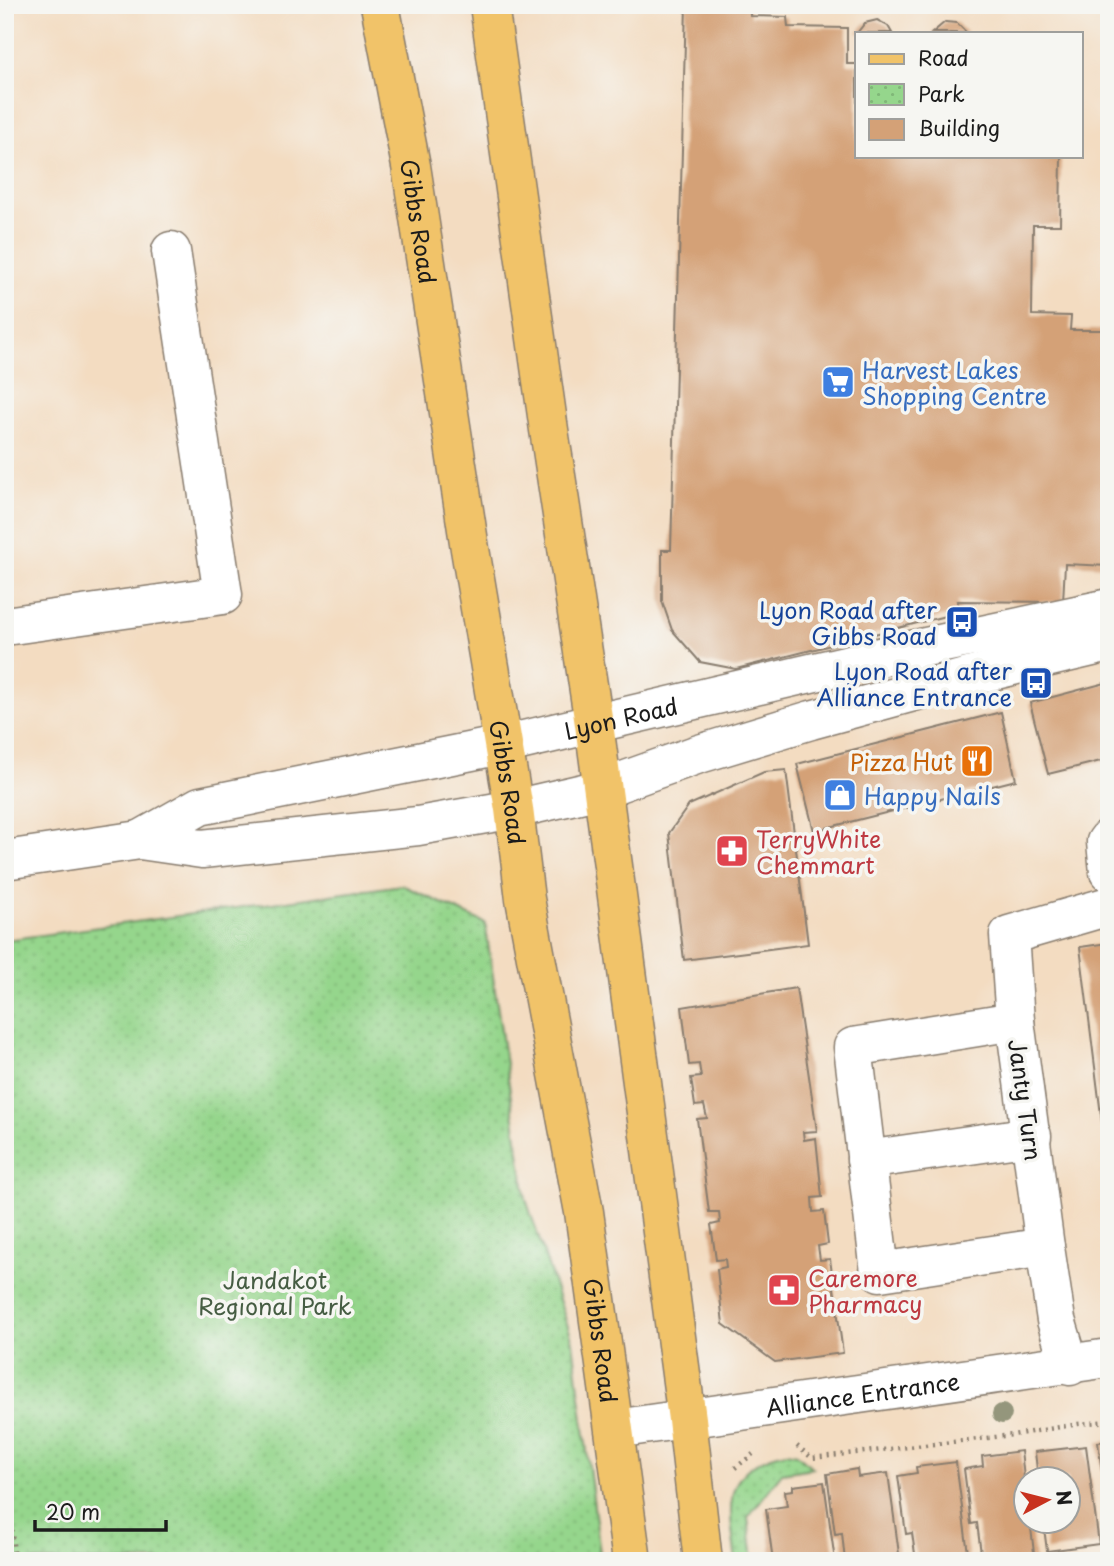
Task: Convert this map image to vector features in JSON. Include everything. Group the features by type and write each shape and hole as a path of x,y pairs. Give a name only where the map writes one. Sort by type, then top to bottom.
{"main road":[{"name":"Gibbs Road","path":"380,5 411,166 525,899 584,1212 632,1561"},
{"path":"489,5 594,724 687,1419 703,1561"}],"street":[{"path":"5,626 223,595 171,251"},
{"name":"Lyon Road","path":"140,840 200,806 502,745 888,655 1109,608"},
{"name":"Lyon Road","path":"5,860 140,840 202,849 418,826 513,809 601,789 696,755 811,720 983,673 1109,643"},
{"path":"1109,838 1106,842 1109,872"},
{"name":"Janty Turn","path":"1070,1366 1056,1320 1045,1247 1015,1021 1009,935 1109,906"},
{"path":"1015,1021 853,1047 880,1272 1045,1247"},
{"path":"866,1160 1032,1136"},
{"name":"Alliance Entrance","path":"615,1429 1070,1366 1109,1358"}],"path":[{"path":"788,1443 797,1446 812,1458 1109,1421"},
{"path":"730,1472 758,1450"},
{"path":"5,1474 15,1561"}],"green space":[{"name":"Jandakot Regional Park","path":"402,885 485,923 526,1199 573,1342 601,1561 5,1561 5,940"},
{"path":"786,1452 797,1454 813,1468 782,1473 748,1517 753,1561 736,1561 731,1523 733,1492 739,1479 749,1468 764,1459"}],"building":[{"name":"Harvest Lakes Shopping Centre","path":"686,5 750,5 750,16 787,17 788,27 847,28 847,64 855,64 855,158 1061,158 1060,225 1033,225 1032,315 1071,316 1070,330 1109,330 1109,566 1065,564 1063,602 957,601 961,612 736,669 700,662 672,630 662,601 662,550 671,550"},
{"path":"877,20 888,26 891,32 858,32 865,23"},
{"path":"945,22 957,23 966,32 933,32"},
{"path":"1109,682 1109,759 1048,774 1030,703"},
{"path":"1001,712 1016,780 814,831 797,764"},
{"path":"786,770 808,944 684,960 669,833 689,805 764,772"},
{"path":"1109,943 1109,1163 1107,1163 1080,947"},
{"path":"796,988 817,1131 803,1132 804,1140 816,1138 822,1197 812,1198 813,1212 824,1211 828,1244 818,1246 820,1260 830,1259 843,1353 775,1362 723,1324 717,1269 726,1267 725,1259 716,1260 711,1225 720,1223 719,1212 709,1212 697,1119 707,1118 704,1105 695,1106 691,1078 701,1077 699,1064 689,1065 682,1007"},
{"path":"1109,1441 1109,1509 1107,1509 1098,1442"},
{"path":"1086,1446 1099,1544 1047,1551 1045,1534 1082,1534 1082,1464 1036,1464 1035,1452"},
{"path":"1021,1451 1022,1464 1012,1464 1012,1534 1032,1534 1035,1561 982,1561 977,1523 971,1524 964,1469 983,1466 982,1456"},
{"path":"956,1462 969,1561 916,1561 912,1533 906,1534 898,1476 917,1473 916,1467"},
{"path":"857,1469 858,1477 888,1473 900,1561 845,1561 842,1533 835,1534 827,1474"},
{"path":"824,1482 835,1561 773,1561 766,1509 787,1506 785,1491 793,1490 793,1486"}],"place":[{"name":"Harvest Lakes Shopping Centre","path":"838,382"},
{"name":"Lyon Road after Gibbs Road","path":"962,622"},
{"name":"Lyon Road after Alliance Entrance","path":"1036,683"},
{"name":"Pizza Hut","path":"977,761"},
{"name":"Happy Nails","path":"840,795"},
{"name":"TerryWhite Chemmart","path":"732,851"},
{"name":"Caremore Pharmacy","path":"784,1290"}]}
